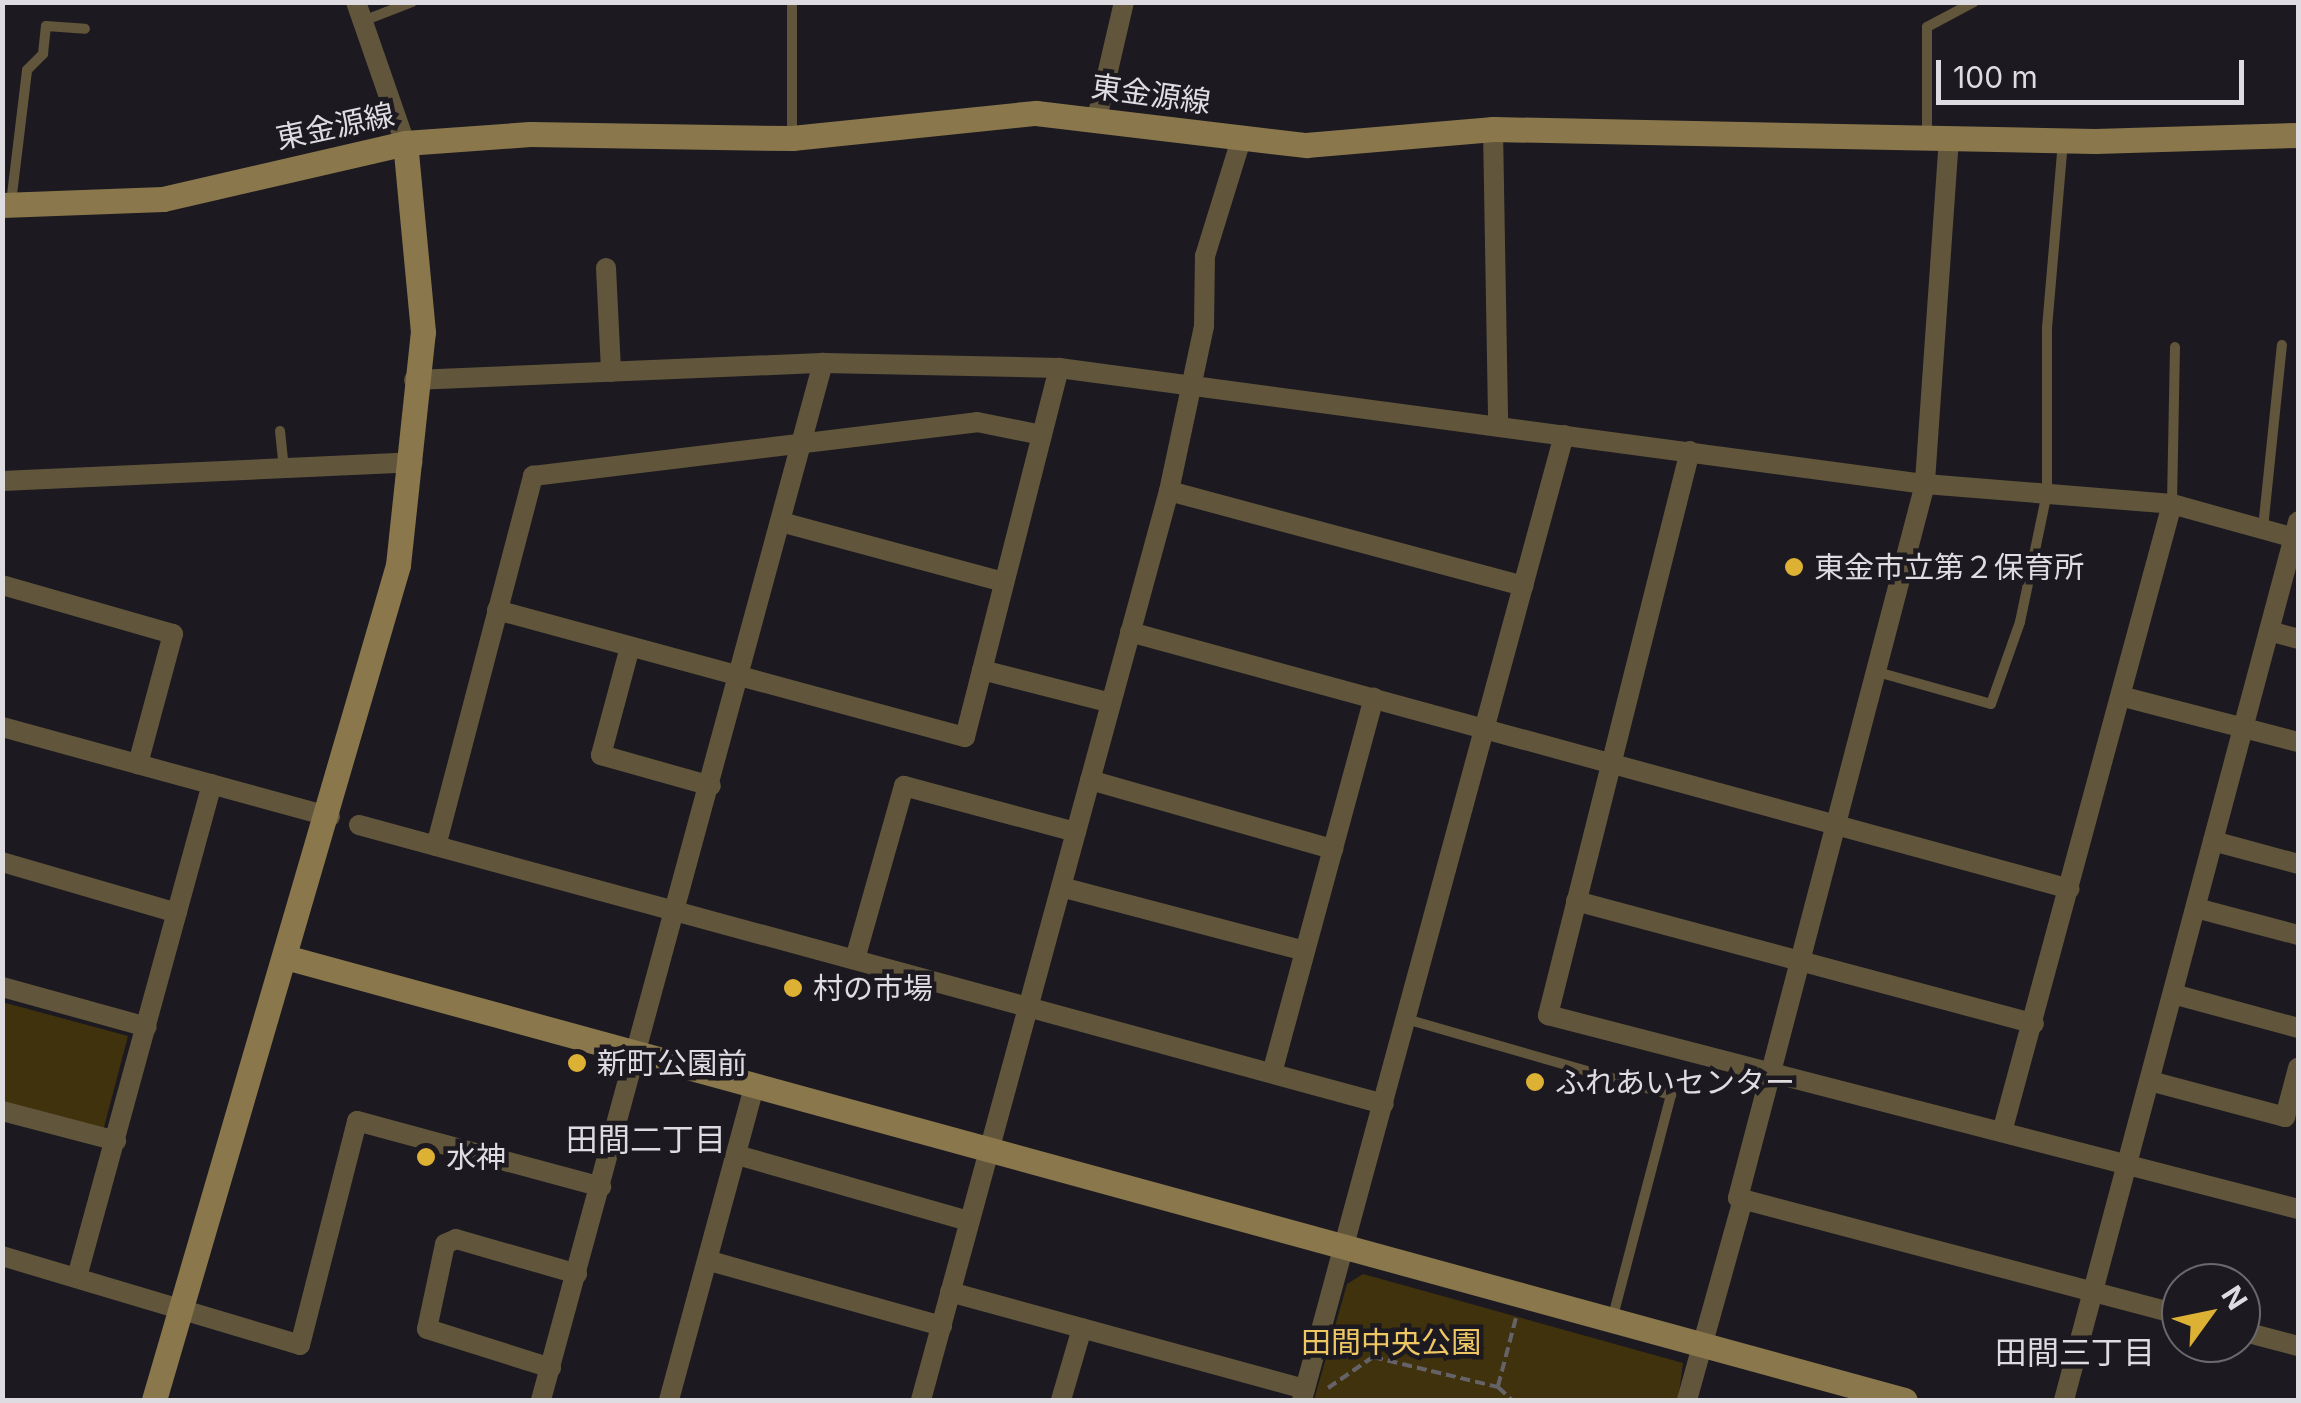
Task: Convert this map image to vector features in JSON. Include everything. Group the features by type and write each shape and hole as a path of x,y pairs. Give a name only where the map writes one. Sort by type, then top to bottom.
{"street":[{"path":"1098,118 1124,2"},
{"path":"154,1400 178,1310 289,958 398,565 413,462 414,380 424,332 405,143 359,12"},
{"name":"東金源線","path":"6,205 162,199 405,143 530,134 792,138 1036,113 1098,118 1241,140 1372,146 1493,129 2063,140 2298,135"},
{"path":"1493,129 1498,424"},
{"path":"1687,1400 1743,1200 1771,1072 1836,824 1881,673 1925,484 1938,138"},
{"path":"921,1400 1170,491 1192,383 1205,256 1241,140"},
{"path":"606,268 611,372"},
{"path":"414,380 823,363 1059,368 1925,484 2172,504 2263,531 2297,533 2064,1400"},
{"path":"541,1400 639,1052 823,363"},
{"path":"497,610 965,737 1059,368"},
{"path":"436,846 533,476 976,422 1042,436"},
{"path":"950,1292 1309,1397 1345,1246 1564,435"},
{"path":"1690,452 1548,1015 2298,1208"},
{"path":"2,481 413,462"},
{"path":"1170,491 1524,586"},
{"path":"2002,1132 2124,697 2172,504"},
{"path":"781,522 1004,582"},
{"path":"2,585 174,634 138,764"},
{"path":"2269,631 2298,638"},
{"path":"1130,632 2070,889"},
{"path":"630,647 601,755 711,786"},
{"path":"982,670 1111,703"},
{"path":"2124,697 2298,742"},
{"path":"1272,1073 1374,698"},
{"path":"2,727 330,817"},
{"path":"1090,780 1333,849"},
{"path":"76,1277 212,784"},
{"path":"855,959 904,786 1076,832"},
{"path":"359,824 1384,1104"},
{"path":"2213,842 2298,864"},
{"path":"2,862 178,913"},
{"path":"1060,886 1305,951"},
{"path":"1576,901 2034,1024"},
{"path":"2196,908 2298,936"},
{"path":"289,958 1905,1400"},
{"path":"2,986 147,1026"},
{"path":"2172,994 2298,1028"},
{"path":"2150,1080 2285,1117 2298,1068"},
{"path":"670,1400 755,1084"},
{"path":"2,1111 116,1141"},
{"path":"2,1256 300,1344 357,1121 601,1187"},
{"path":"737,1155 969,1222"},
{"path":"1743,1200 2161,1310"},
{"path":"550,1368 427,1328 436,1275 445,1244 456,1239 577,1274"},
{"path":"710,1262 942,1326"},
{"path":"1061,1400 1082,1328"},
{"path":"2261,1336 2298,1346"}],"lane":[{"path":"359,12 412,2"},
{"path":"792,2 792,138"},
{"path":"1938,138 1927,26 1974,2"},
{"path":"6,205 27,70 42,54 46,26 85,29"},
{"path":"1881,673 1991,704 2047,493 2047,328 2063,140"},
{"path":"2263,531 2282,345"},
{"path":"2172,504 2176,347"},
{"path":"280,431 284,468"},
{"path":"1406,1019 1671,1096 1612,1319"}],"path":[{"path":"1498,1387 1522,1294"},
{"path":"1309,1397 1337,1373 1373,1357 1498,1387 1512,1400"}],"green space":[{"path":"2,1002 128,1036 103,1131 3,1103"},
{"name":"田間中央公園","path":"1363,1274 1683,1363 1678,1400 1314,1400 1347,1284"}],"place":[{"name":"東金市立第２保育所","path":"1794,567"},
{"name":"村の市場","path":"793,988"},
{"name":"新町公園前","path":"577,1063"},
{"name":"ふれあいセンター","path":"1535,1082"},
{"name":"水神","path":"426,1157"}],"district":[{"name":"田間二丁目","path":"646,1140"},
{"name":"田間三丁目","path":"2075,1353"}]}
